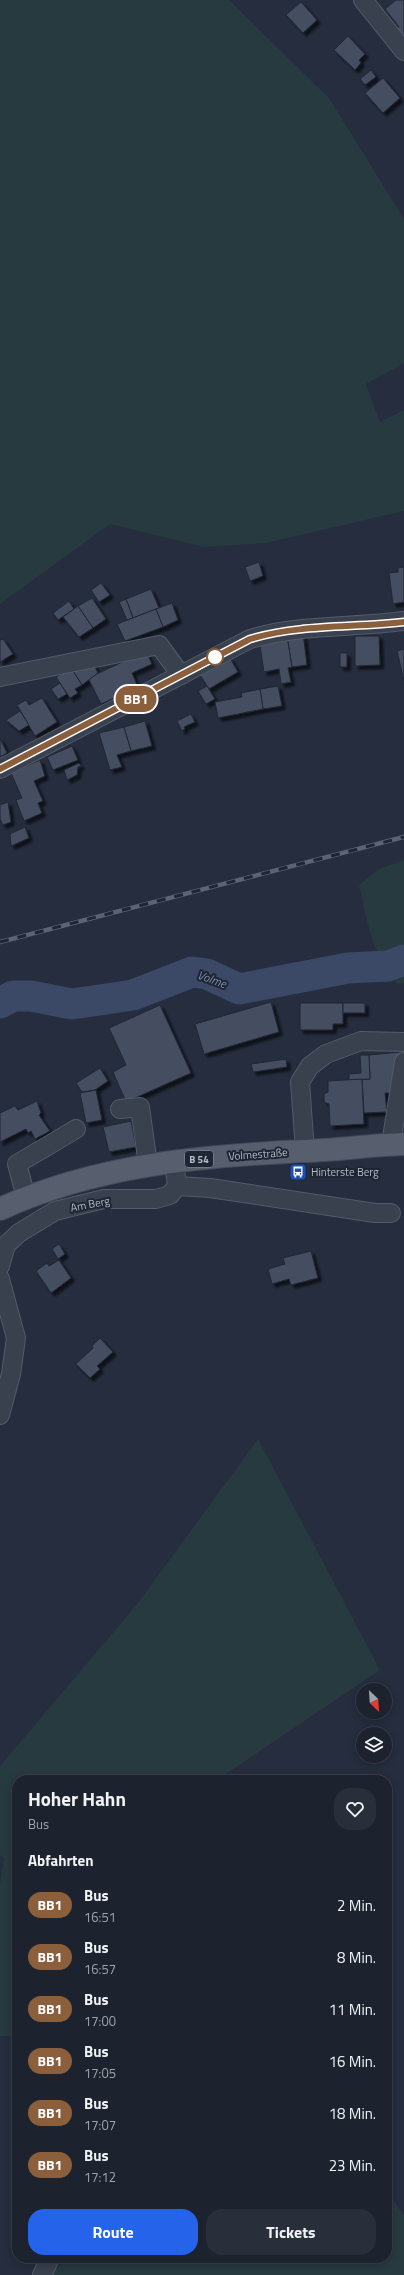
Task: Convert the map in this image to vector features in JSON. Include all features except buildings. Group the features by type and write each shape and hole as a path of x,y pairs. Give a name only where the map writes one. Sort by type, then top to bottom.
{"main road":[{"name":"Volmestraße","path":"0,1209 26,1197 92,1175 148,1165 397,1144"}],"street":[{"path":"363,0 404,51"},
{"path":"0,769 181,675 237,644 268,633 296,629 404,622"},
{"path":"0,676 159,646 181,675"},
{"path":"305,1151 300,1082 310,1066 326,1054 361,1041 404,1042"},
{"path":"397,1144 404,1062"},
{"path":"120,1109 140,1107 148,1165"},
{"path":"26,1197 17,1164 76,1129"},
{"path":"174,1162 177,1186 210,1188 375,1214 391,1213"},
{"name":"Am Berg","path":"0,1266 6,1245 19,1233 55,1211 104,1199 156,1200 170,1195 177,1186"},
{"path":"0,1279 16,1338 11,1374 0,1414"},
{"path":"42,2275 48,2263"}],"green space":[{"path":"0,0 229,0 329,98 404,219 404,363 366,384 380,422 404,410 404,511 266,543 204,547 110,524 0,604"},
{"path":"404,860 404,983 397,984 381,960 376,948 368,925 359,885 379,869"},
{"path":"258,1439 380,1670 361,1683 356,1683 356,1686 224,1775 12,1775 12,2036 0,2036 0,1884 4,1858 0,1855 0,1766 138,1603"},
{"path":"392,2199 404,2215 404,2275 49,2275 63,2263 392,2263"}],"waterway":[{"name":"Volme","path":"0,1003 13,996 31,996 72,1004 133,995 192,972 207,974 239,989 348,968 388,966 404,960"}],"railway":[{"path":"0,942 404,837"}],"bus line":[{"name":"BB1","path":"0,769 132,701 237,644 250,639 268,633 296,629 377,625 404,622"}],"place":[{"name":"Hinterste Berg","path":"298,1172"}]}
